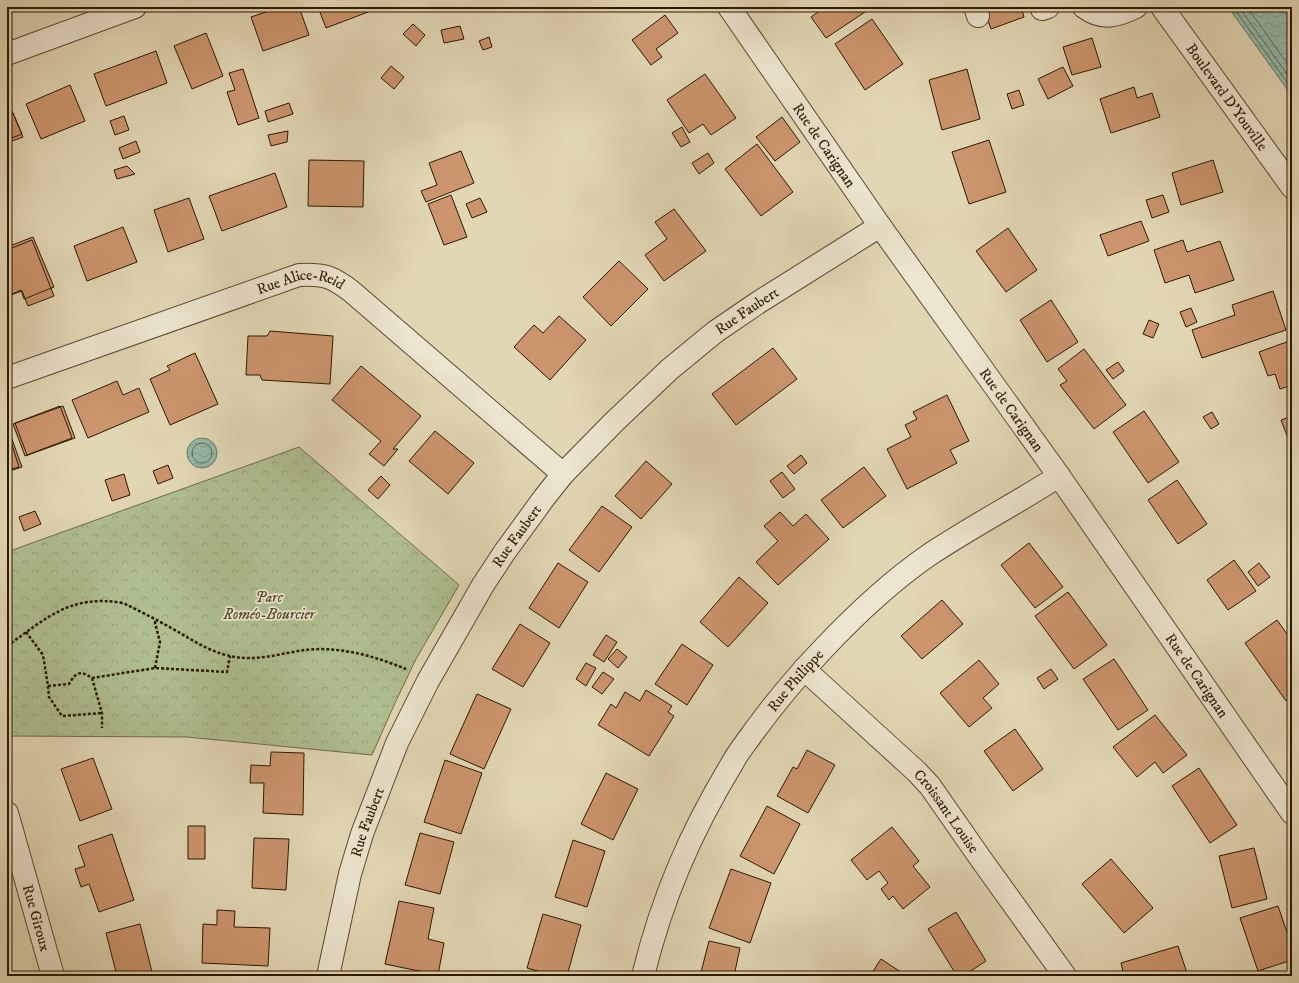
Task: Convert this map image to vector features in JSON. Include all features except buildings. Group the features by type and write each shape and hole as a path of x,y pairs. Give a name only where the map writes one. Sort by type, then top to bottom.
{"street":[{"path":"7,54 135,7"},
{"name":"Rue de Carignan","path":"729,7 880,226 1059,476 1292,813"},
{"path":"1084,7 1097,14 1113,16 1122,14 1136,7"},
{"name":"Boulevard D'Youville","path":"1162,7 1292,187"},
{"name":"Rue Faubert","path":"328,976 350,874 362,834 394,751 428,681 484,585 527,521 563,474 614,422 670,369 715,332 759,302 880,226"},
{"name":"Rue Alice-Reid","path":"7,378 299,275 318,274 336,280 351,291 563,474"},
{"name":"Rue Philippe","path":"643,976 657,923 672,882 691,838 733,761 774,703 848,622 869,602 917,564 969,530 1022,500 1059,476"},
{"name":"Croissant Louise","path":"804,669 917,772 930,786 1065,976"},
{"name":"Rue Giroux","path":"7,813 53,976"}],"path":[{"path":"7,646 48,617 63,609 94,600 123,603 207,648 230,656 251,658 307,650 328,650 366,655 410,671"},
{"path":"155,668 160,642 154,623 156,620"},
{"path":"26,632 44,656 50,697 62,716 102,713"},
{"path":"92,678 155,668 227,672 230,656"},
{"path":"48,686 69,684 73,677 79,673 85,673 92,678 102,713 102,728"}],"green space":[{"name":"Parc Roméo-Bourcier","path":"299,447 459,585 416,659 372,755 187,737 7,736 7,552"}],"water":[{"path":"1228,7 1292,7 1292,96"},
{"path":"202,438 212,443 217,453 212,463 202,468 192,463 187,453 192,443"}]}
